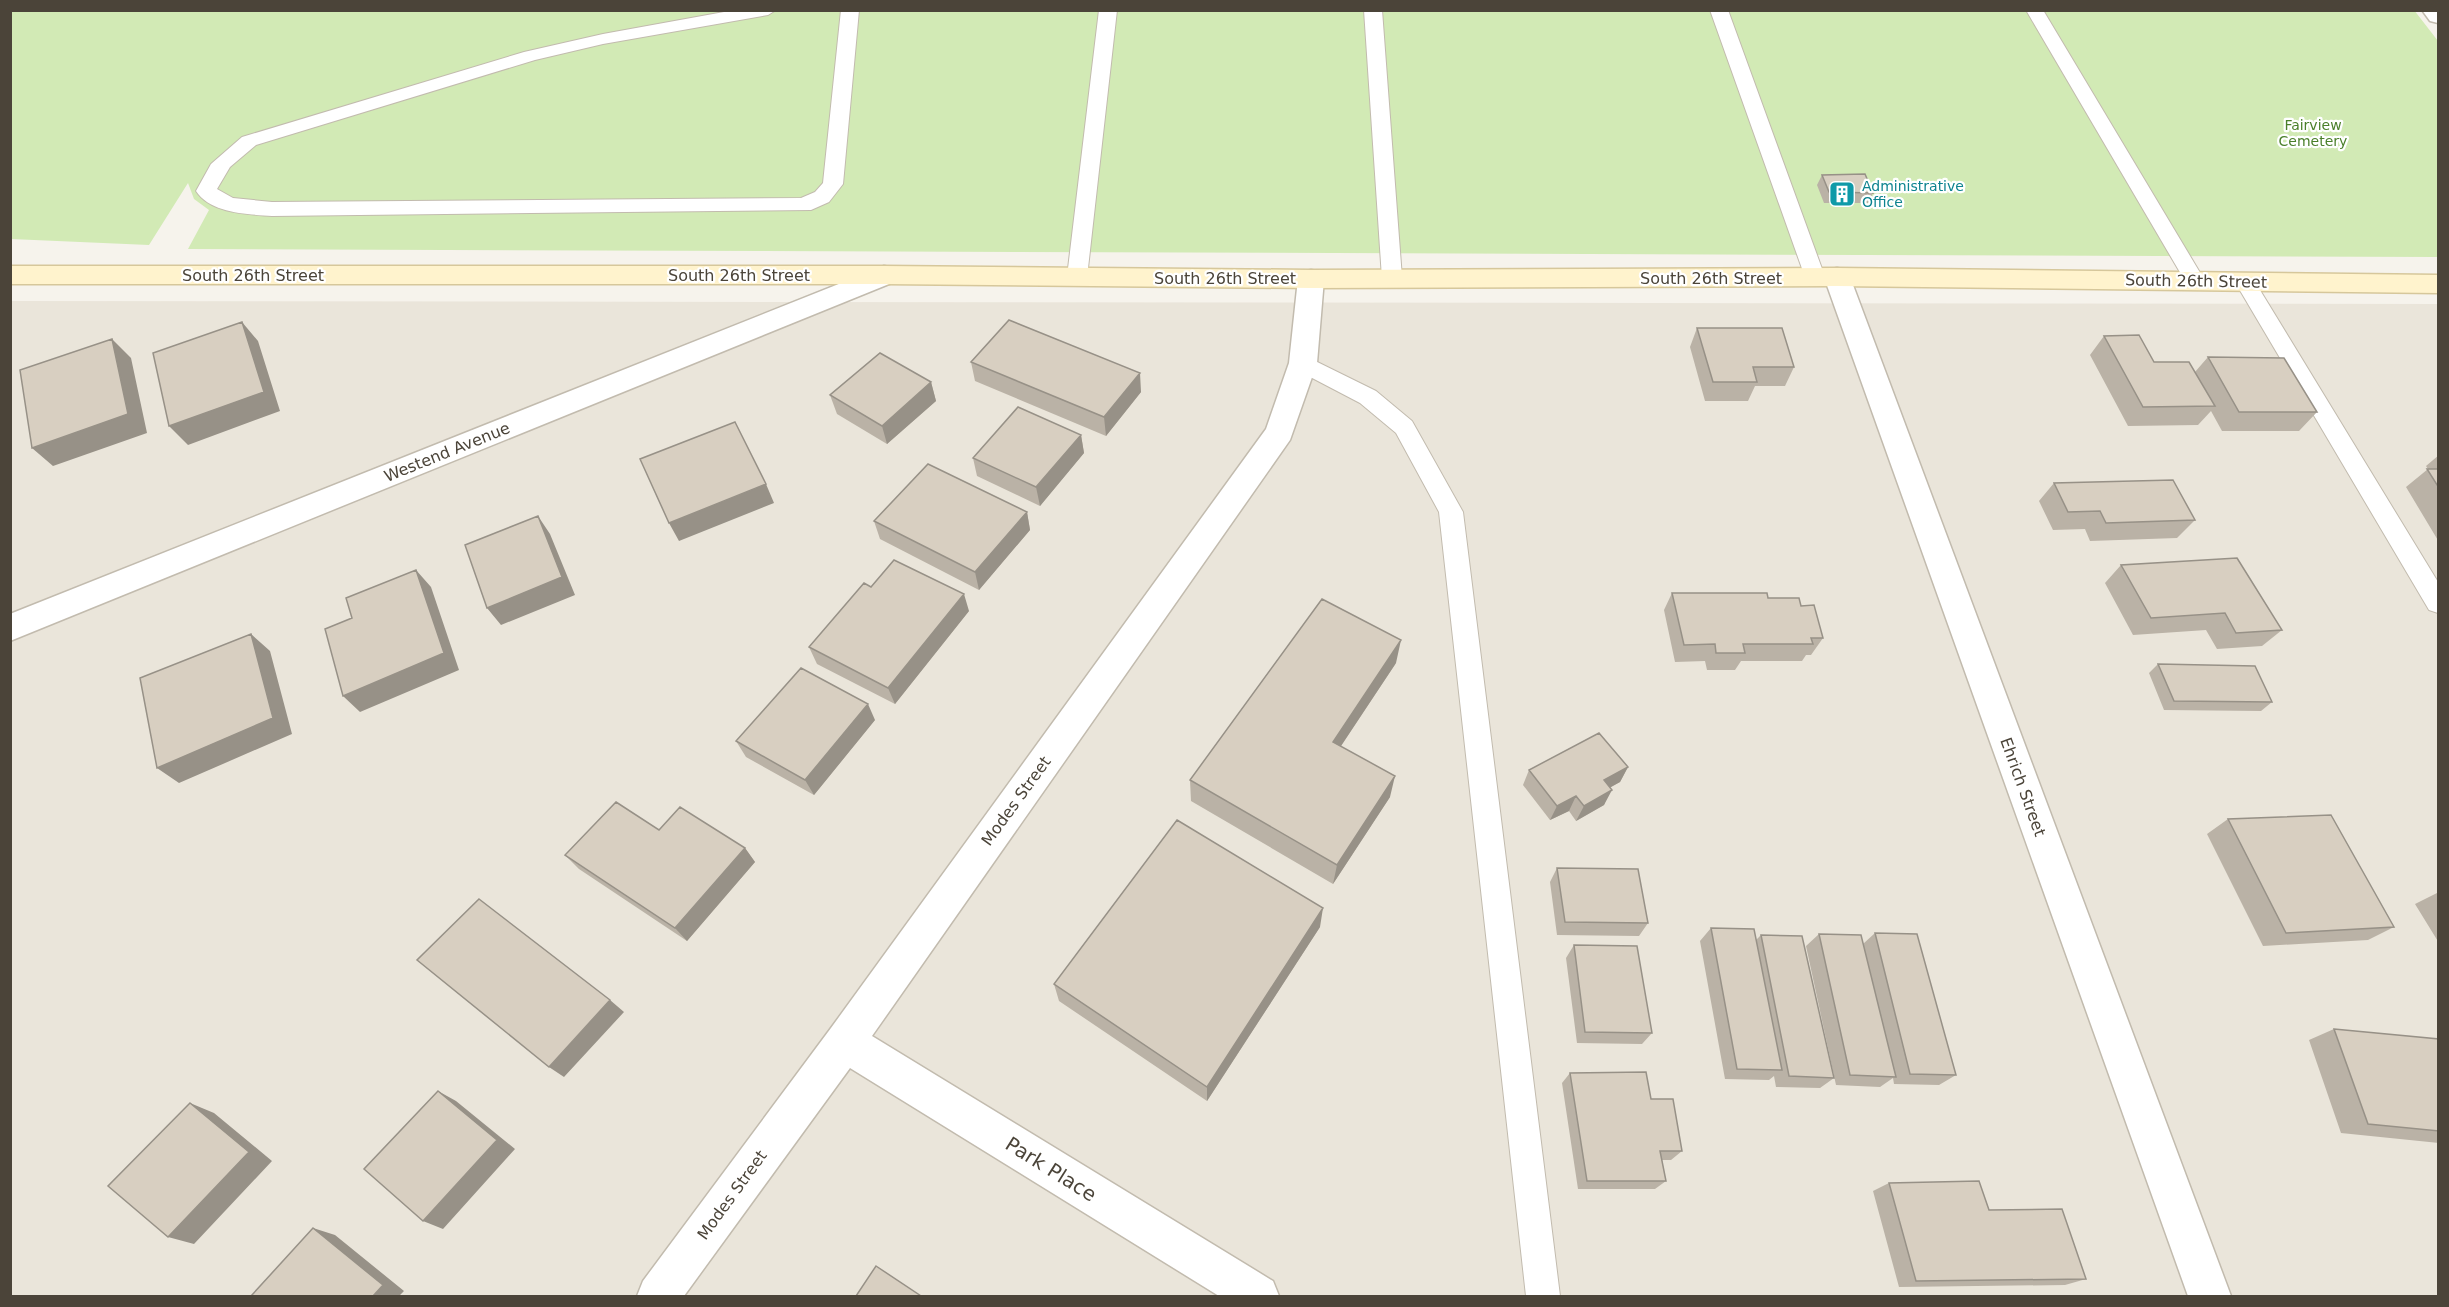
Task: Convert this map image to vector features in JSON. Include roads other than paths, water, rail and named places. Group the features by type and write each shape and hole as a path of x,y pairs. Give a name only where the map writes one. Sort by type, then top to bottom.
{"street":[{"path":"2433,10 2439,16"},
{"name":"South 26th Street","path":"10,274 884,275 1311,279 1826,277 2439,284"},
{"name":"Westend Avenue","path":"10,628 884,275"},
{"name":"Ehrich Street","path":"1826,277 2210,1296"},
{"name":"Modes Street","path":"658,1296 844,1042 1280,432 1302,363 1311,279"},
{"name":"Park Place","path":"844,1042 1258,1296"}],"lane":[{"path":"768,10 603,39 530,56 249,141 224,160 211,176 206,191 215,200 236,206 272,209 804,206 822,197 833,184 850,10"},
{"path":"1077,277 1108,10"},
{"path":"1373,10 1392,278"},
{"path":"1719,10 1826,277"},
{"path":"2034,10 2195,281"},
{"path":"2245,282 2439,603"},
{"path":"1302,363 1368,397 1404,427 1451,512 1543,1296"}],"place":[{"name":"Administrative Office","path":"1842,194"}],"park label":[{"name":"Fairview Cemetery","path":"2313,134"}]}
